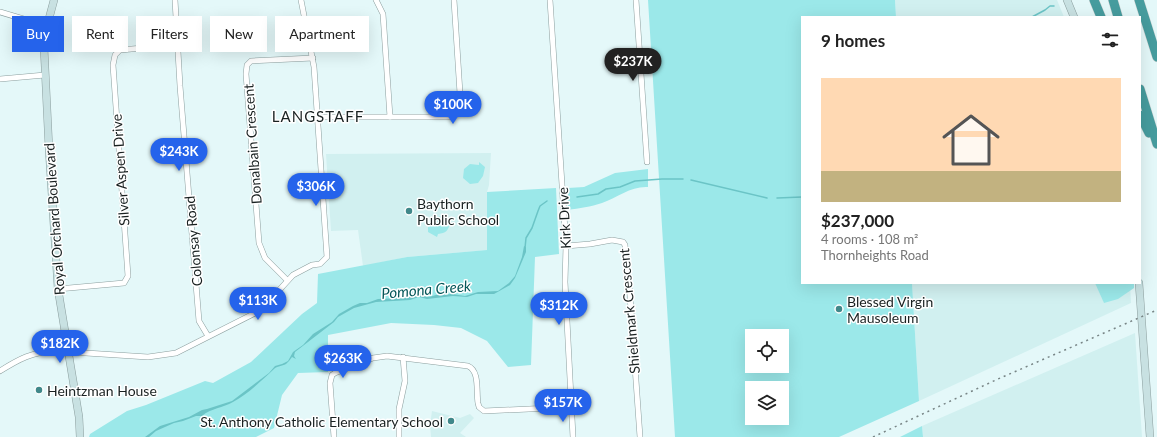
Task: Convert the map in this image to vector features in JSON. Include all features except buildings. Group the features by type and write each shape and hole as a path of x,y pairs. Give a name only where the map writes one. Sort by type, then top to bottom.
{"highway":[{"path":"1094,0 1101,16"},
{"path":"1113,0 1118,16"},
{"path":"1139,0 1157,57"},
{"path":"1141,91 1157,144"},
{"path":"1141,117 1157,150"}],"street":[{"name":"Royal Orchard Boulevard","path":"50,16 54,0"},
{"name":"Colonsay Road","path":"175,0 176,16"},
{"path":"0,371 28,355 40,352 68,352 148,357 176,353 260,310 287,280 304,268 320,264 327,257 313,58 301,0"},
{"path":"376,0 383,14 390,117"},
{"path":"318,117 450,118 458,113 462,109 454,0"},
{"name":"Kirk Drive","path":"550,0 566,246 565,282 573,437"},
{"path":"636,0 647,162"},
{"path":"1067,0 1074,16"},
{"path":"0,12 13,16"},
{"name":"Silver Aspen Drive","path":"58,289 124,283 128,276 113,65 115,54 120,50 136,49"},
{"name":"Royal Orchard Boulevard","path":"44,52 58,289 79,417 80,437"},
{"name":"Colonsay Road","path":"178,52 199,321 208,336"},
{"name":"Donalbain Crescent","path":"287,280 265,258 259,243 246,74 247,65 251,61 313,58"},
{"path":"0,79 45,75"},
{"name":"Shieldmark Crescent","path":"566,246 612,240 623,242 625,245 640,437"},
{"path":"1139,284 1150,437"},
{"path":"334,437 330,383 332,375 373,358 387,356 468,366 472,368 476,374 478,403 484,411 571,407"},
{"path":"399,437 399,414 405,381 403,357"}],"shaded area":[{"path":"648,0 895,0 896,16 801,16 801,284 912,284 919,401 839,437 675,437"},
{"path":"895,0 1057,0 1064,16 896,16"},
{"name":"Baythorn Public School","path":"491,153 489,185 487,192 488,250 407,257 363,266 358,230 331,231 326,154"},
{"path":"479,162 485,167 483,176 478,183 470,184 463,178 464,169 470,164 479,165"},
{"path":"648,169 648,187 630,190 608,201 598,204 568,210 568,188 584,187 615,173"},
{"path":"556,188 559,254 535,257 531,365 508,367 487,341 461,328 391,323 328,335 328,372 298,373 282,395 274,428 256,437 89,437 90,434 127,411 146,405 205,381 213,383 251,362 302,314 317,303 318,274 407,257 487,250 487,192"},
{"path":"442,216 450,223 446,231 438,234 437,237 428,232 428,227 430,227 433,218"},
{"path":"524,246 526,247 526,252 515,278 510,285 494,294 476,294 467,297 453,296 427,299 419,297 410,300 376,302 354,308 338,317 334,322 295,352 294,356 296,359 292,357 286,364 275,368 255,387 239,399 209,411 202,416 196,416 174,423 156,431 149,437 145,437 160,426 189,417 202,410 232,401 269,373 275,366 288,361 293,352 303,345 313,334 332,322 339,314 360,303 367,303 378,299 403,298 419,295 429,297 452,294 465,296 478,292 498,291 509,283 515,276 522,257"},
{"path":"912,284 1130,284 1131,303 919,401"},
{"path":"1095,284 1134,284 1134,288 1118,299 1104,303"},
{"path":"1135,333 1142,437 923,437 922,426"},
{"name":"St. Anthony Catholic Elementary School","path":"432,411 460,418 470,414 474,418 460,433 466,437 431,437 430,425"},
{"path":"922,426 923,437 900,437"}],"waterway":[{"name":"Pomona Creek","path":"1034,16 1050,6 1054,6"},
{"name":"Pomona Creek","path":"577,197 598,194 606,189 620,187 635,181 683,179"},
{"name":"Pomona Creek","path":"691,180 767,198"},
{"name":"Pomona Creek","path":"777,198 801,197"},
{"name":"Pomona Creek","path":"525,248 526,238 532,228 540,206 547,201"}],"railway":[{"path":"873,437 998,379 1157,310"}],"place":[{"name":"Baythorn Public School","path":"409,211"},
{"name":"Blessed Virgin Mausoleum","path":"839,309"},
{"name":"Heintzman House","path":"39,390"},
{"name":"St. Anthony Catholic Elementary School","path":"451,421"}],"district":[{"name":"LANGSTAFF","path":"318,116"}]}
